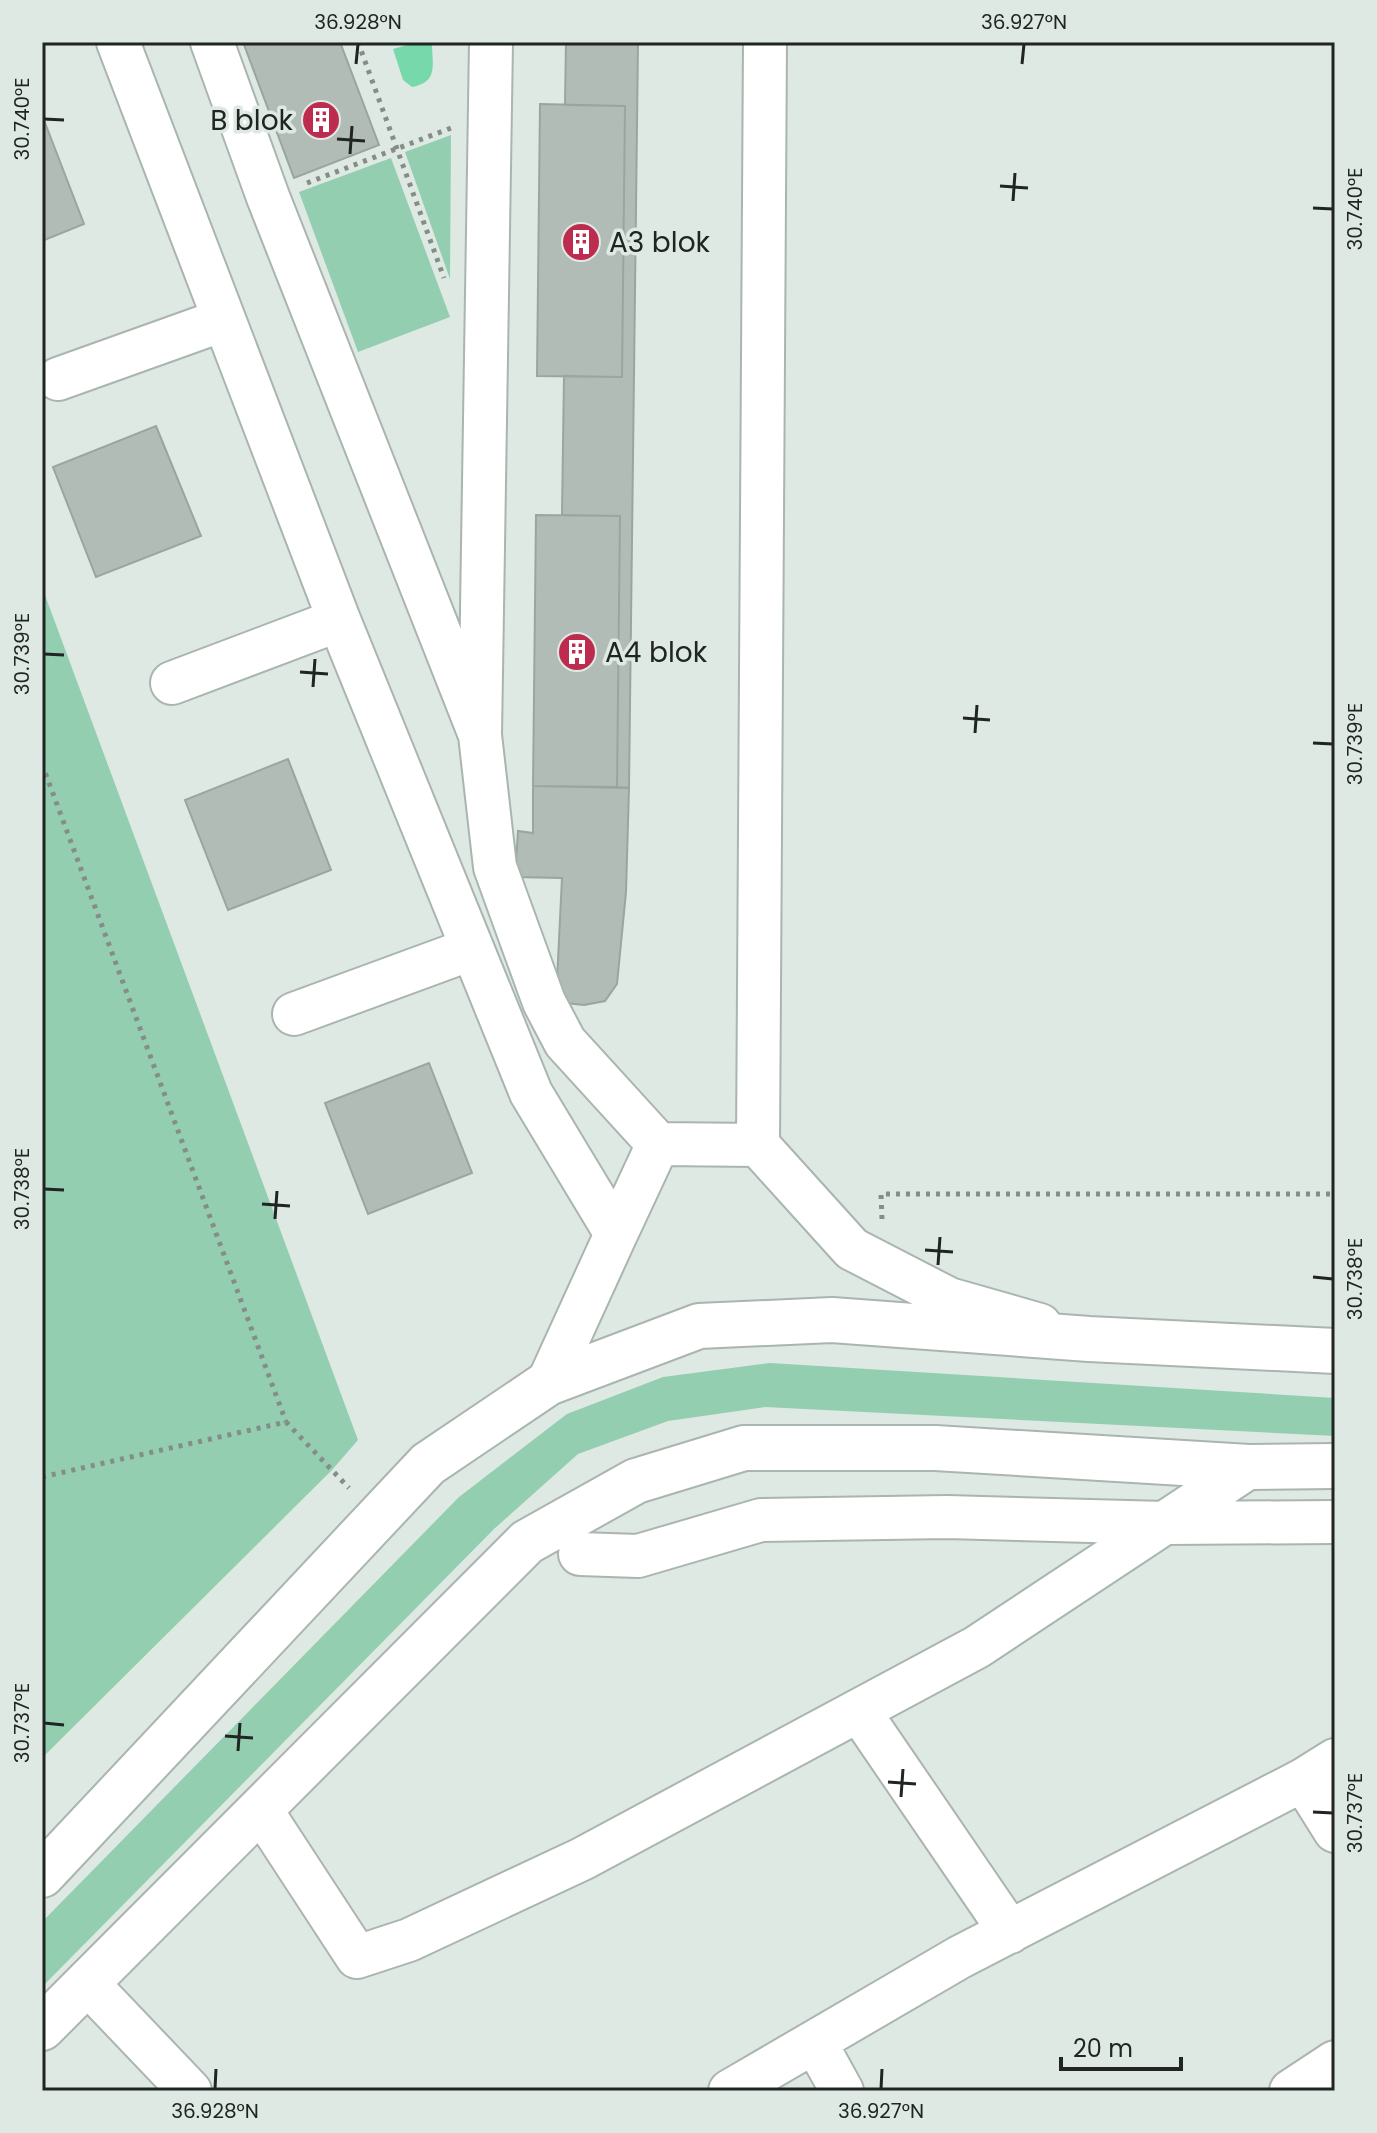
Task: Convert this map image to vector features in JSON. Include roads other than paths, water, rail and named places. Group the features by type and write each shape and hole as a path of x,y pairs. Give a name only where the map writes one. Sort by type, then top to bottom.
{"main road":[{"path":"42,1875 428,1464 548,1383 699,1326 832,1320 1089,1339 1335,1351"},
{"path":"42,2028 527,1542 636,1481 744,1448 935,1448 1249,1467 1335,1466"}],"street":[{"path":"118,42 339,620 531,1093 616,1234"},
{"path":"212,42 268,197 480,735"},
{"path":"491,42 480,735 495,867 544,1002 565,1042 658,1144 758,1145"},
{"path":"765,42 758,1145 852,1249 949,1299 1089,1339"},
{"path":"58,379 223,320"},
{"path":"172,683 339,620"},
{"path":"294,1014 471,949"},
{"path":"548,1383 658,1144"},
{"path":"261,1810 357,1957 409,1940 582,1859 977,1647 1249,1467"},
{"path":"580,1554 638,1556 761,1520 947,1517 1165,1523 1335,1522"},
{"path":"859,1711 1010,1932"},
{"path":"730,2091 960,1957 1319,1770 1335,1831"},
{"path":"87,1983 190,2091"},
{"path":"815,2042 842,2091"},
{"path":"1291,2091 1335,2062"}],"place":[{"name":"B blok","path":"321,120"},
{"name":"A3 blok","path":"581,242"},
{"name":"A4 blok","path":"577,652"}]}
